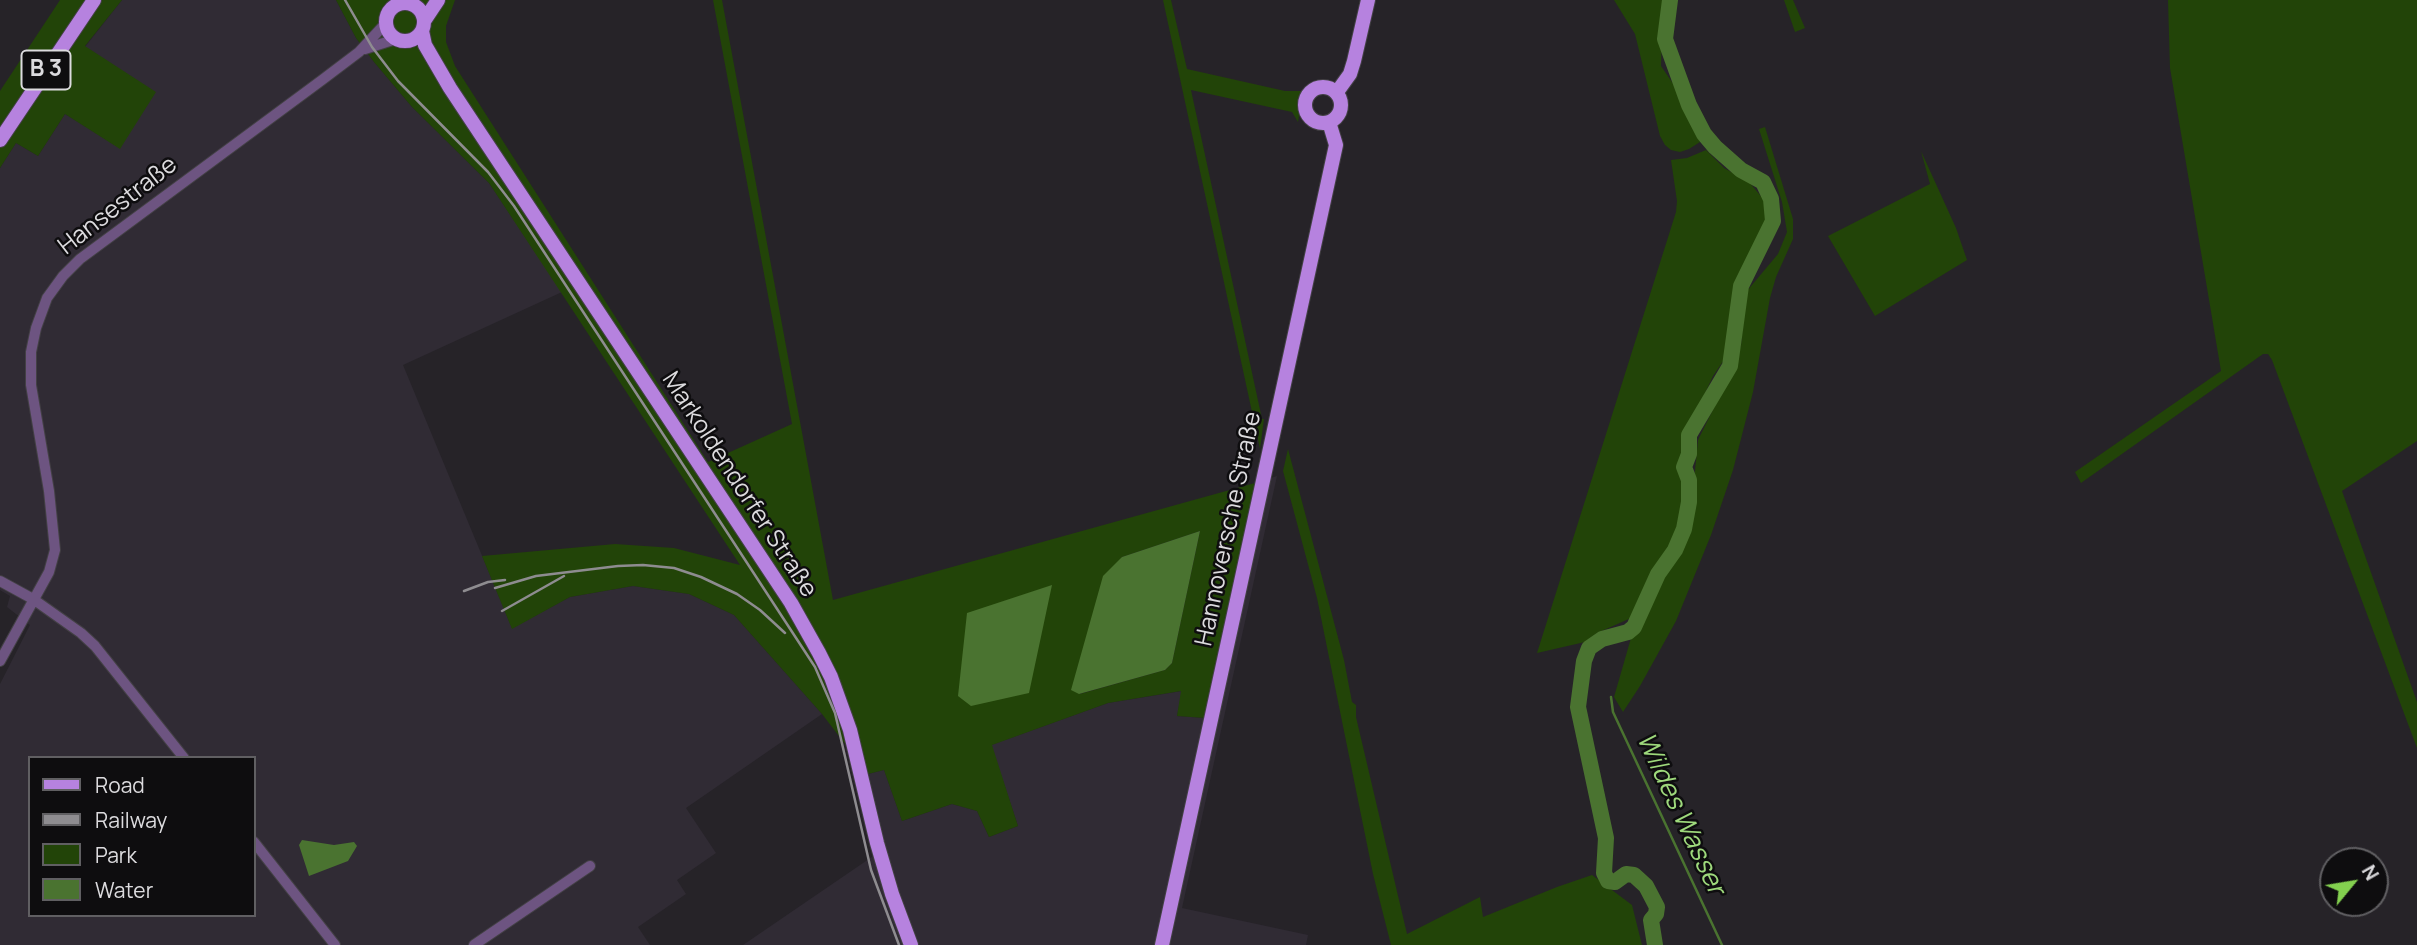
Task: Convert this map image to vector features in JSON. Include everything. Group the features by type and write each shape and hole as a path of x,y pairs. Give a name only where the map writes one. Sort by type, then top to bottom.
{"main road":[{"name":"B 3","path":"0,140 94,0"},
{"path":"413,33 438,0"},
{"name":"Hannoversche Straße","path":"1162,945 1336,145 1329,122 1340,112 1341,101 1337,92 1350,74 1368,0"},
{"path":"400,6 422,14 413,33 387,30 400,6"},
{"name":"Markoldendorfer Straße","path":"413,33 783,592 819,653 831,677 850,730 877,843 911,945"},
{"path":"1329,122 1320,123 1311,119 1306,111 1305,101 1311,91 1321,86 1327,86 1337,92"}],"street":[{"name":"Hansestraße","path":"0,662 49,572 55,550 49,491 31,385 31,352 47,298 63,276 80,260 359,52 400,6"},
{"name":"Hansestraße","path":"359,52 413,33"},
{"path":"0,580 33,598 95,646 182,756"},
{"path":"256,845 335,945"},
{"path":"474,945 590,866"}],"shaded area":[{"path":"122,0 336,0 356,38 374,62 412,107 489,183 562,292 403,365 512,628 570,597 633,586 689,594 734,615 822,714 686,808 716,853 677,880 686,894 638,927 650,945 0,945 0,684 30,625 7,607 10,596 0,590 0,168 16,143 38,156 65,114 120,148 85,47"},
{"path":"1277,476 1182,908 1308,935 1306,945 743,945 885,848 868,774 884,770 902,821 952,804 977,811 989,837 1018,826 991,745 1108,703 1182,691 1177,716 1205,718 1255,483"}],"green space":[{"path":"60,0 122,0 85,46 156,92 120,149 65,114 38,156 16,143 0,168 0,91"},
{"path":"336,0 455,0 446,26 446,42 455,66 708,462 792,424 713,0 722,0 833,600 1255,483 1205,718 1177,716 1181,691 1108,703 992,745 1018,826 989,837 977,811 952,804 902,821 884,770 868,774 822,714 734,615 689,594 633,586 570,597 512,629 482,556 615,544 674,548 740,565 489,183 412,107 356,38","holes":["1200,531 1172,663 1165,670 1080,694 1122,557"]},
{"path":"1163,0 1171,0 1187,69 1285,91 1303,91 1298,122 1292,112 1191,90 1264,419 1260,449"},
{"path":"1614,0 1663,0 1661,66 1674,85 1700,142 1689,149 1680,152 1671,150 1660,136 1635,34"},
{"path":"1784,0 1793,0 1805,28 1795,32"},
{"path":"2168,0 2417,0 2417,441 2342,491 2417,702 2417,748 2268,354 2263,354 2081,483 2075,472 2221,371 2170,68"},
{"path":"1765,127 1793,219 1793,239 1770,298 1753,392 1733,470 1711,535 1676,621 1623,712 1614,697 1631,638 1635,635 1651,596 1682,543 1690,522 1698,440 1734,367 1741,345 1746,292 1778,254 1787,232 1782,202 1759,129"},
{"path":"1706,150 1724,168 1749,182 1765,201 1770,220 1735,283 1726,357 1713,376 1681,445 1682,455 1678,465 1684,486 1684,507 1676,539 1647,580 1631,618 1597,633 1585,642 1537,653 1676,212 1671,160 1687,158"},
{"path":"1921,151 1956,228 1967,260 1875,316 1828,236 1930,184"},
{"path":"1288,449 1344,660 1352,702 1356,705 1356,717 1407,934 1480,897 1483,917 1592,875 1632,905 1642,945 1391,945 1373,874 1317,598 1283,471"}],"water":[{"path":"1200,531 1172,663 1165,670 1079,694 1071,690 1103,576 1122,557"},
{"path":"1052,585 1029,693 971,706 958,696 967,613"},
{"path":"302,840 334,845 354,842 357,846 348,861 309,876 299,845"}],"waterway":[{"path":"1655,945 1651,920 1657,907 1646,886 1634,875 1626,874 1615,882 1608,881 1604,873 1606,838 1578,707 1584,661 1589,648 1602,639 1628,632 1634,627 1658,574 1675,550 1684,529 1689,502 1689,480 1684,467 1689,454 1689,435 1730,366 1741,286 1773,221 1771,199 1763,182 1741,170 1715,147 1704,134 1689,105 1665,39 1670,0"},
{"name":"Wildes Wasser","path":"1611,697 1613,712 1722,945"}],"railway":[{"path":"345,0 372,47 398,81 488,172 514,206 815,667 835,713 871,870 899,945"},
{"path":"495,588 536,576 618,566 674,568 737,594 785,633"},
{"path":"502,611 564,576"},
{"path":"464,591 488,582 505,580"}]}
